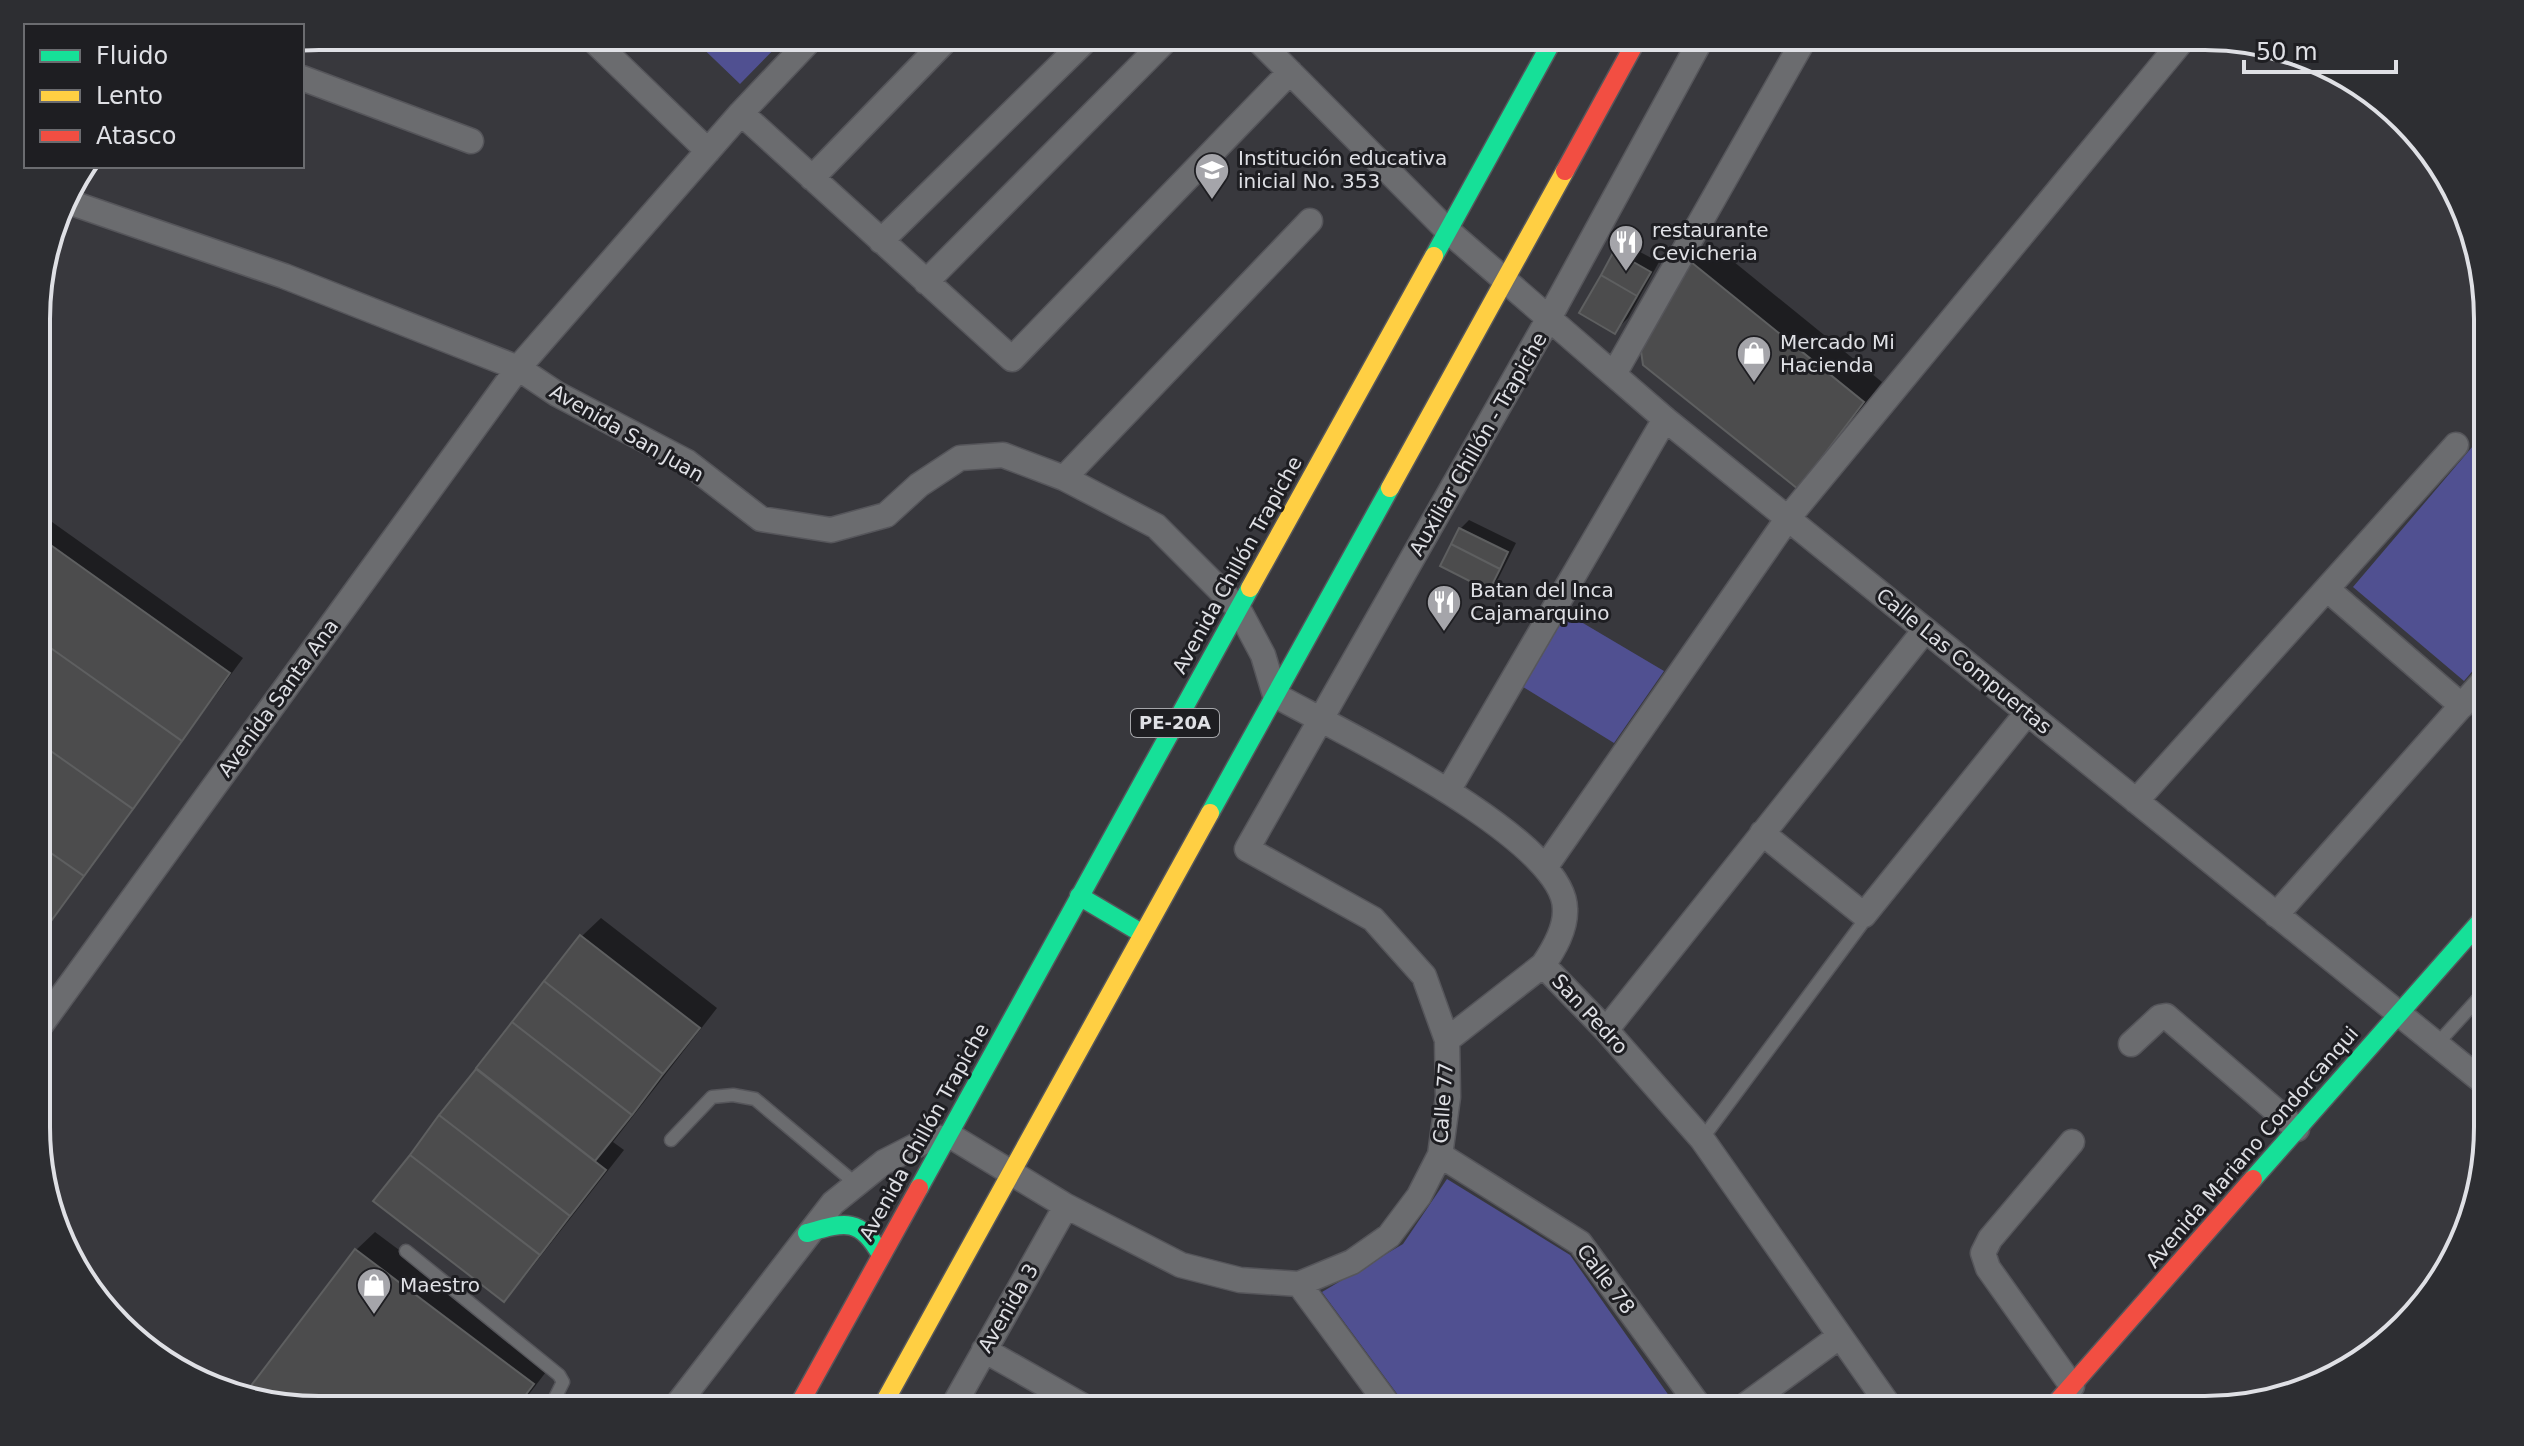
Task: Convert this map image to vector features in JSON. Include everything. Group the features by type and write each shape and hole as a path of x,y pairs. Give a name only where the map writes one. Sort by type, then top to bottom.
{"main road":[{"name":"Avenida Chillón Trapiche","path":"804,1396 1547,50"},
{"name":"PE-20A","path":"888,1396 1630,50"},
{"path":"1079,896 1143,934"},
{"name":"Avenida Mariano Condorcanqui","path":"2064,1395 2473,931"},
{"path":"807,1233 844,1223 858,1225 867,1230 881,1255"}],"street":[{"path":"603,50 708,151"},
{"name":"Avenida Santa Ana","path":"50,1012 518,368 741,113 801,50"},
{"path":"812,178 936,50"},
{"path":"881,241 1076,50"},
{"path":"926,282 1156,50"},
{"name":"Calle Las Compuertas","path":"1268,50 1447,230 1665,419 2473,1074"},
{"name":"Auxiliar Chillón - Trapiche","path":"1247,849 1549,318 1695,50"},
{"path":"1614,374 1798,50"},
{"path":"1546,866 1788,518 2174,50"},
{"path":"741,113 1012,359 1290,72"},
{"path":"304,79 471,141"},
{"name":"Avenida San Juan","path":"76,204 284,276 518,368 557,394 687,462 761,519 831,530 886,515 919,485 960,458 1003,455 1064,478 1156,526 1238,608 1263,655 1275,695"},
{"path":"1064,478 1310,221"},
{"path":"1449,789 1665,419"},
{"path":"2136,801 2456,445"},
{"path":"2327,589 2462,706"},
{"path":"1606,1030 1925,630"},
{"path":"2276,915 2473,693"},
{"name":"San Pedro","path":"1275,695 1449,789 1546,866 1558,884 1566,908 1558,942 1543,965 1606,1030 1702,1139 1882,1395"},
{"path":"1762,833 1864,915 2027,713"},
{"name":"Calle 77","path":"947,1136 1012,1171 1066,1206 1181,1265 1240,1280 1299,1284 1352,1262 1389,1236 1419,1196 1440,1155 1448,1097 1447,1040 1424,976 1373,919 1247,849"},
{"path":"1447,1040 1543,965"},
{"path":"2131,1044 2160,1017 2166,1016 2297,1129"},
{"path":"684,1396 807,1233 855,1183 910,1146 947,1136"},
{"path":"2072,1142 1990,1239 1983,1253 1988,1268 2072,1386"},
{"name":"Calle 78","path":"1440,1155 1580,1243 1691,1395"},
{"name":"Avenida 3","path":"959,1396 1066,1206"},
{"path":"1299,1284 1381,1395"},
{"path":"1759,1395 1840,1336"},
{"path":"984,1350 1065,1396"}],"lane":[{"path":"1702,1139 1861,925 1864,915"},
{"path":"2437,1044 2473,1004"},
{"path":"671,1140 712,1097 733,1095 755,1099 855,1183"},
{"path":"406,1251 559,1375 563,1382 557,1396"}],"shaded area":[{"path":"705,50 773,50 740,84"},
{"path":"2473,446 2473,670 2464,681 2353,587"},
{"path":"1566,613 1664,671 1614,743 1523,687"},
{"path":"1447,1179 1570,1255 1669,1395 1398,1395 1322,1292 1403,1244"}],"building":[{"name":"restaurante Cevicheria","path":"1614,251 1651,272 1637,296 1601,275"},
{"name":"Mercado Mi Hacienda","path":"1691,262 1864,402 1798,489 1643,365 1641,351"},
{"path":"1601,275 1637,296 1615,334 1579,313"},
{"path":"1459,528 1508,552 1500,569 1451,544"},
{"path":"1451,544 1500,569 1489,591 1440,566"},
{"path":"50,545 230,673 182,741 50,648"},
{"path":"50,648 182,741 133,809 50,750"},
{"path":"50,750 133,809 84,876 50,852"},
{"path":"50,852 84,876 50,923"},
{"path":"580,935 700,1028 663,1074 544,981"},
{"path":"544,981 663,1074 632,1115 512,1022"},
{"path":"512,1022 632,1115 595,1161 476,1068"},
{"path":"476,1069 606,1170 570,1216 439,1115"},
{"path":"439,1115 570,1216 540,1255 410,1155"},
{"path":"410,1155 540,1255 504,1302 373,1201"},
{"name":"Maestro","path":"355,1249 534,1384 525,1396 319,1396 284,1394 250,1387"}],"traffic: fast":[{"path":"1434,256 1547,50"},
{"path":"1210,813 1390,488"},
{"path":"919,1188 1250,588"},
{"path":"1079,896 1143,934"},
{"path":"2253,1179 2473,930"},
{"path":"807,1233 842,1225 858,1228 881,1255"}],"traffic: slow":[{"path":"1390,488 1565,171"},
{"path":"1250,588 1434,256"},
{"path":"888,1396 1210,813"}],"traffic: jam":[{"path":"1565,171 1631,50"},
{"path":"2063,1395 2253,1179"},
{"path":"804,1396 919,1188"}],"place":[{"name":"Institución educativa inicial No. 353","path":"1212,201"},
{"name":"restaurante Cevicheria","path":"1626,273"},
{"name":"Mercado Mi Hacienda","path":"1754,384"},
{"name":"Batan del Inca Cajamarquino","path":"1444,633"},
{"name":"Maestro","path":"374,1316"}]}
